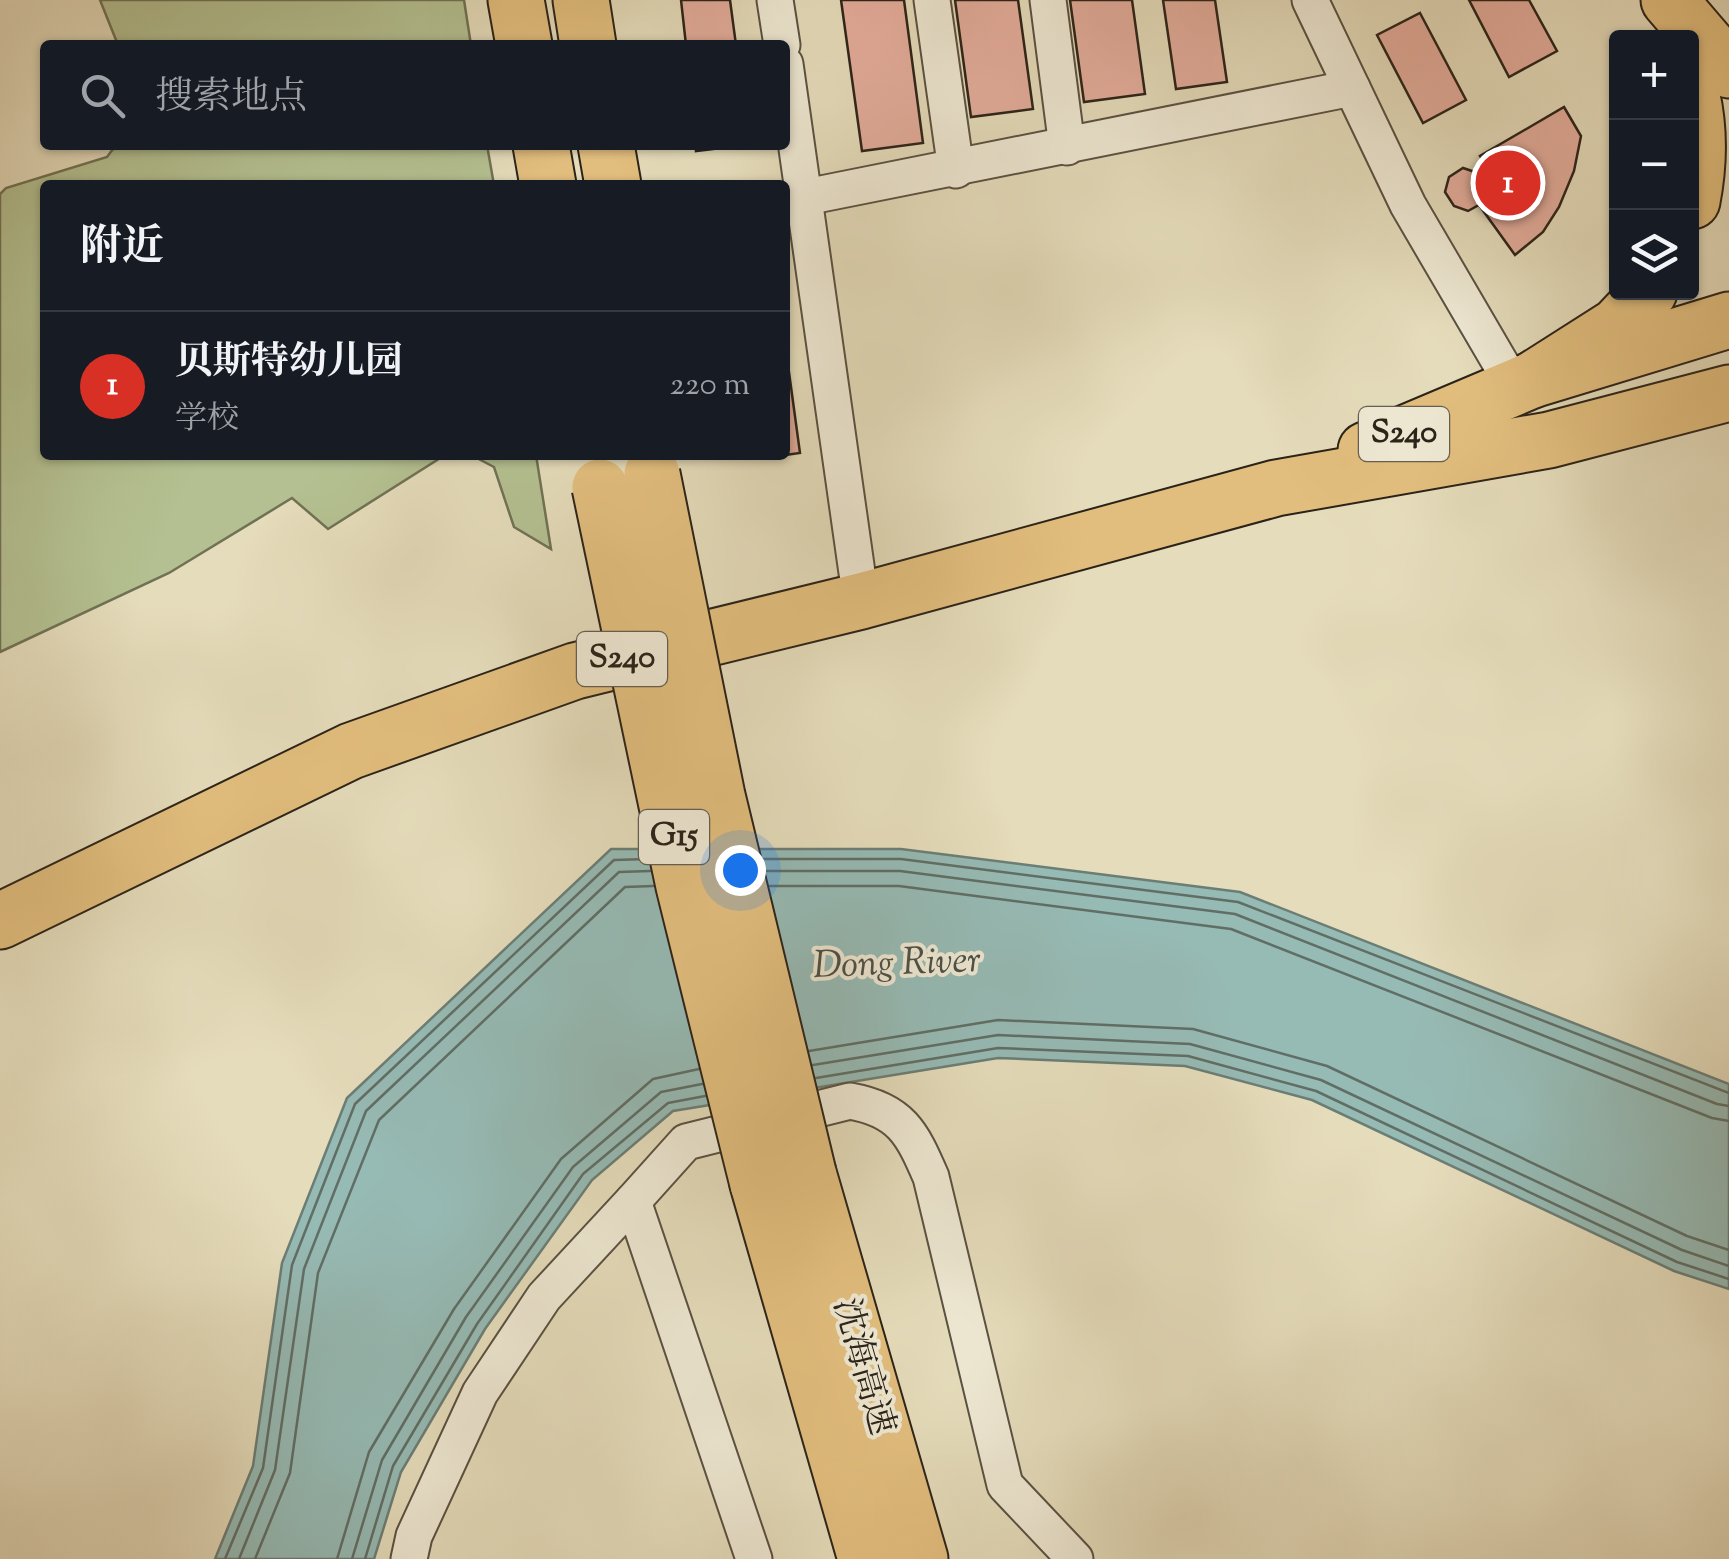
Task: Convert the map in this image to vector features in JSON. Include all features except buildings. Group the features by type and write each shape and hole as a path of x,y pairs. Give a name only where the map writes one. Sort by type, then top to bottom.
{"main road":[{"path":"516,0 523,40"},
{"path":"580,0 587,40"},
{"path":"601,0 605,40"},
{"path":"1656,0 1668,30"},
{"path":"1669,0 1729,70"},
{"path":"542,150 547,180"},
{"path":"610,150 614,180"},
{"path":"1524,384 1617,326 1641,300"},
{"name":"S240","path":"1276,488 1524,384 1729,320"},
{"name":"S240","path":"0,921 351,750 575,671 861,601 1276,488 1549,440 1729,393"},
{"name":"G15","path":"624,468 718,796 783,1179"},
{"name":"沈海高速","path":"783,1179 866,1559"},
{"name":"沈海高速","path":"783,1179 920,1559"}],"street":[{"path":"775,0 781,40"},
{"path":"932,0 956,170"},
{"path":"1048,0 1067,146"},
{"path":"1310,0 1408,206 1524,384"},
{"path":"806,198 1352,88"},
{"path":"790,96 861,601"},
{"path":"409,1559 414,1536 480,1393 544,1298 686,1142 850,1101 877,1106 902,1122 918,1146 932,1178 1005,1485 1075,1559"},
{"path":"633,1201 754,1559"}],"green space":[{"path":"100,0 464,0 470,40 116,40"},
{"path":"112,150 488,150 493,180 40,180 40,460 437,460 328,529 292,498 169,573 0,652 0,194 6,188 107,157"},
{"path":"481,460 537,460 551,549 514,527 494,467"}],"water":[{"name":"Dong River","path":"611,849 901,849 1240,892 1729,1084 1729,1289 1674,1271 1312,1100 1185,1066 998,1058 673,1111 592,1180 485,1329 401,1472 374,1559 215,1559 253,1466 282,1263 347,1098"}],"place":[{"name":"贝斯特幼儿园","path":"1508,183"}]}
